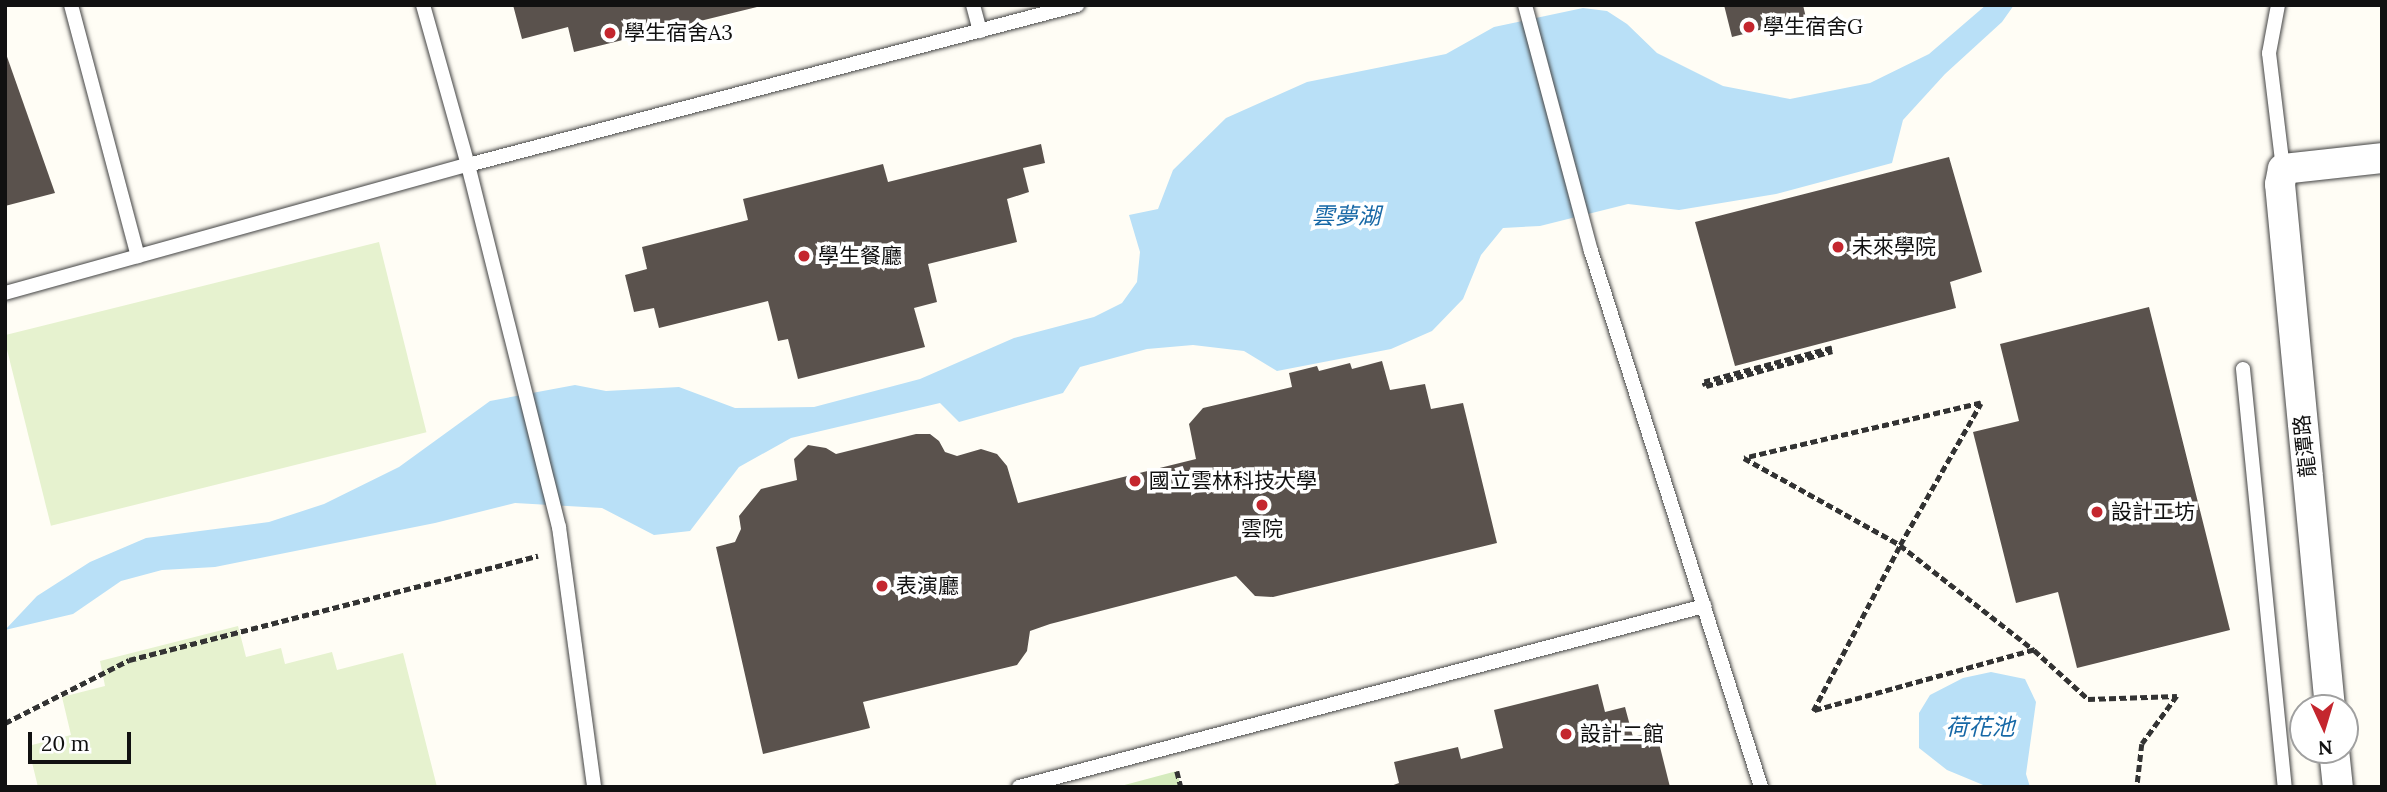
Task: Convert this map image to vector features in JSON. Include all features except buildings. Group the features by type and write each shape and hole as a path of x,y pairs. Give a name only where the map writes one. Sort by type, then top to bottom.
{"street":[{"path":"2282,176 2382,159"},
{"name":"龍潭路","path":"2282,176 2329,694"},
{"path":"2336,764 2338,787"}],"lane":[{"path":"71,5 138,256"},
{"path":"423,5 468,165 559,527 594,787"},
{"path":"973,5 980,31"},
{"path":"5,293 468,165 1077,5"},
{"path":"2278,5 2270,53 2282,176"},
{"path":"1525,8 1591,251 1761,787"},
{"path":"2243,369 2284,787"},
{"path":"1019,787 1704,606"}],"path":[{"path":"1832,349 1706,386 1704,382 1832,349"},
{"path":"2034,650 1813,711 1900,545 1981,403 1744,458 1900,545 2034,650 2088,699 2177,696 2142,744 2137,787"},
{"path":"5,723 129,660 562,549"},
{"path":"1177,771 1181,787"}],"green space":[{"path":"379,242 426,432 51,526 5,335"},
{"path":"238,626 246,657 281,648 285,664 332,652 337,670 403,653 437,787 38,787 28,746 71,735 62,697 105,686 100,661"},
{"path":"1177,771 1181,787 1117,787"}],"water":[{"name":"雲夢湖","path":"1986,5 2014,5 2002,22 1945,74 1903,120 1892,163 1776,194 1679,210 1628,204 1540,226 1503,228 1481,255 1463,299 1432,331 1391,349 1277,371 1244,351 1193,345 1147,349 1080,367 1063,393 959,422 940,403 791,438 739,467 690,531 654,535 602,508 515,503 435,523 215,567 162,570 121,581 73,614 5,630 37,596 90,562 146,538 269,522 324,504 399,467 490,401 575,385 606,391 679,387 735,408 814,407 920,379 1014,338 1094,317 1122,303 1137,282 1140,252 1129,215 1158,209 1173,170 1226,118 1307,82 1446,54 1494,27 1583,8 1607,11 1627,24 1657,53 1723,86 1790,99 1870,83 1929,54"},
{"name":"荷花池","path":"1991,672 2025,679 2036,702 2026,774 2030,787 1988,787 1947,770 1919,748 1919,713 1930,695 1963,678"}],"place":[{"name":"學生宿舍G","path":"1749,27"},
{"name":"學生宿舍A3","path":"610,33"},
{"name":"未來學院","path":"1838,247"},
{"name":"學生餐廳","path":"804,256"},
{"name":"國立雲林科技大學","path":"1135,481"},
{"name":"雲院","path":"1262,505"},
{"name":"設計工坊","path":"2097,512"},
{"name":"表演廳","path":"882,586"},
{"name":"設計二館","path":"1566,734"}]}
